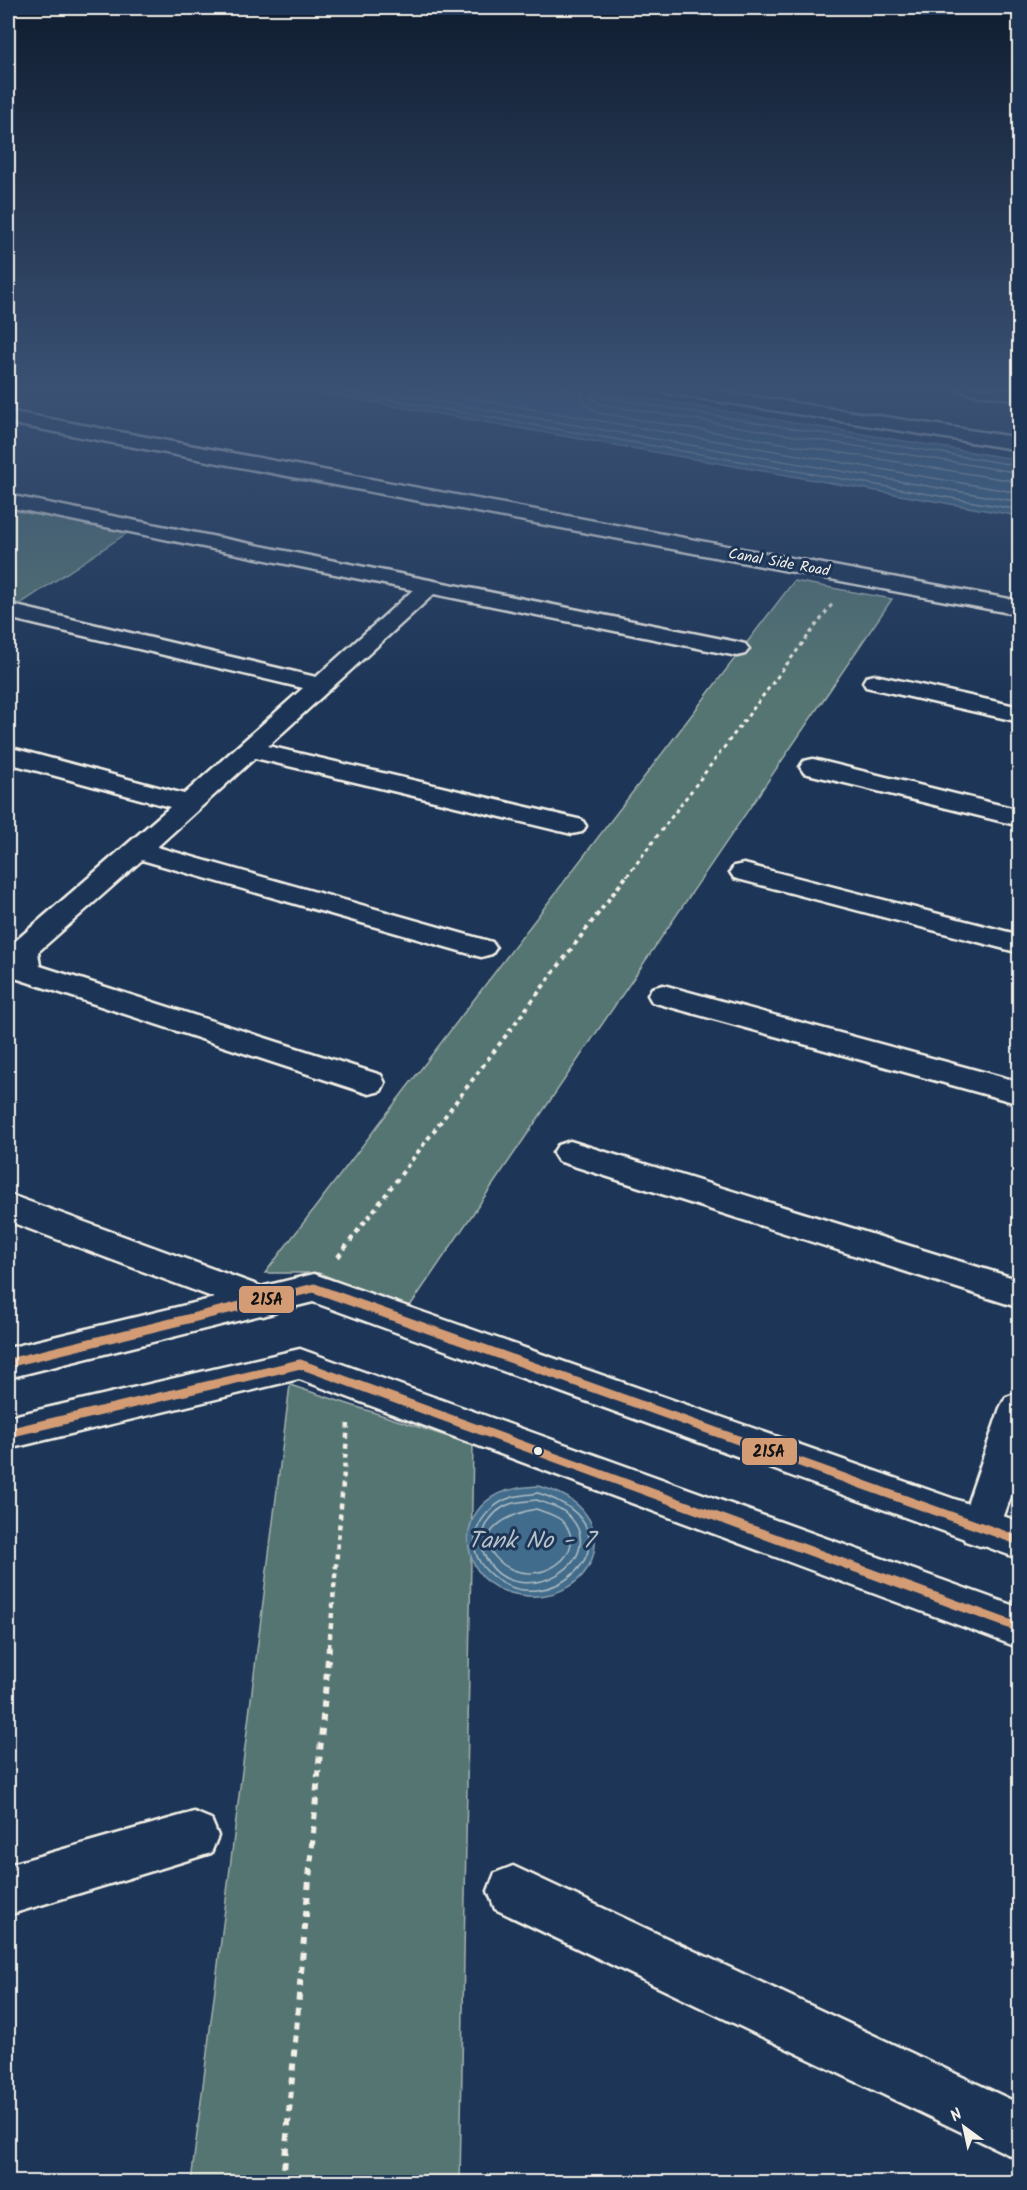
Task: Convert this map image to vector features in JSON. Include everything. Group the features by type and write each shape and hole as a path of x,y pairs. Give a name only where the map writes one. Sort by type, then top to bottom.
{"street":[{"name":"Canal Side Road","path":"397,490 1020,608"},
{"path":"8,501 737,649"},
{"path":"369,1083 16,964 137,850 428,588"},
{"path":"8,611 320,685"},
{"path":"874,682 1020,715"},
{"path":"250,749 572,826"},
{"path":"8,755 189,804"},
{"path":"813,767 1020,818"},
{"path":"137,850 481,948"},
{"path":"744,872 1020,944"},
{"path":"663,995 1020,1094"},
{"path":"570,1153 1020,1294"},
{"path":"8,1208 263,1302"},
{"path":"8,1363 314,1288 1020,1541"},
{"path":"8,1433 300,1364 1020,1628"},
{"path":"980,1528 1020,1408"},
{"path":"8,1890 194,1836"},
{"path":"513,1891 1020,2133"}],"path":[{"path":"314,1288 854,576"},
{"path":"283,2182 351,1383"}],"green space":[{"path":"8,507 127,533 20,604 8,601"},
{"path":"794,581 892,599 408,1309 319,1273 265,1273"},
{"path":"290,1385 473,1445 460,2182 191,2182"}],"water":[{"path":"872,490 1019,490 1019,516"},
{"name":"Tank No - 7","path":"538,1486 568,1498 586,1515 594,1534 594,1554 585,1572 569,1587 547,1595 520,1595 500,1589 484,1578 476,1568 471,1556 468,1544 469,1532 478,1510 487,1501 508,1490"}],"transit line":[{"name":"215A","path":"8,1363 314,1288 1020,1541"},
{"name":"215A","path":"8,1433 300,1364 1020,1628"}]}
